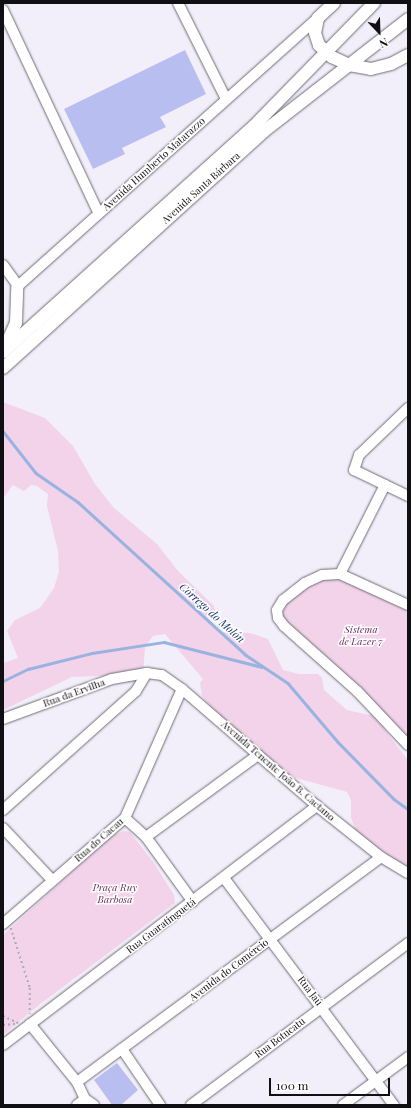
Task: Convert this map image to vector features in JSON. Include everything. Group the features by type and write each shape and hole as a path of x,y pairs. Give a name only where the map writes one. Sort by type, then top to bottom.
{"main road":[{"name":"Avenida Humberto Matarazzo","path":"318,18 334,3"},
{"name":"Avenida Santa Bárbara","path":"3,351 254,126 374,3"},
{"path":"318,18 316,40 326,52 349,65 380,68 408,55"},
{"name":"Avenida Santa Bárbara","path":"3,368 263,132 408,19"},
{"path":"3,351 16,323 17,287"}],"street":[{"path":"178,3 226,99"},
{"path":"3,10 99,214"},
{"name":"Avenida Humberto Matarazzo","path":"17,287 318,18"},
{"path":"292,40 304,37 316,40"},
{"path":"3,265 17,287"},
{"path":"408,408 359,455 354,470 408,496"},
{"path":"340,574 385,485"},
{"path":"408,605 340,574 322,575 305,583 284,600 277,610 278,618 284,626 357,691 408,745"},
{"path":"3,810 136,691 147,673"},
{"name":"Avenida Tenente João B. Caetano","path":"147,673 162,675 182,689 318,806 381,857 408,873"},
{"name":"Rua da Ervilha","path":"3,719 112,679 147,673"},
{"name":"Rua do Cacau","path":"6,922 52,880 125,818 182,689"},
{"path":"146,837 258,755"},
{"name":"Rua Guaratinguetá","path":"3,1045 318,806"},
{"path":"125,818 146,837 192,902"},
{"path":"3,828 52,880"},
{"name":"Avenida do Comércio","path":"77,1082 381,857"},
{"name":"Rua Jaú","path":"224,878 394,1105"},
{"name":"Rua Botucatu","path":"191,1105 408,943"},
{"path":"30,1024 77,1082 81,1102 94,1105"},
{"path":"122,1049 160,1105"},
{"path":"343,1105 408,1057"}],"path":[{"path":"6,922 30,988 30,1024"},
{"path":"3,1016 18,1024 3,1025"}],"green space":[{"name":"Sistema de Lazer 7","path":"3,402 45,418 73,446 95,484 114,508 157,544 178,571 213,605 218,616 205,615 221,632 250,633 268,639 283,670 299,674 318,674 322,678 324,690 347,710 369,715 375,713 301,641 277,610 305,583 340,574 408,605 408,743 380,717 384,729 408,760 408,872 374,850 355,829 351,817 351,800 347,792 289,776 225,724 202,696 200,683 203,679 165,634 153,636 145,647 143,674 72,677 3,710 3,663 18,658 7,631 15,620 40,608 54,588 59,572 58,551 47,506 48,494 37,486 31,485 24,491 13,485 3,498"},
{"name":"Praça Ruy Barbosa","path":"124,831 130,832 154,863 174,895 175,903 39,1005 3,1035 3,935 111,836"}],"building":[{"path":"185,50 206,94 160,117 166,127 122,148 125,154 93,169 64,109"},
{"path":"117,1063 138,1090 121,1105 112,1105 94,1080"}],"waterway":[{"name":"Córrego do Molón","path":"3,431 36,473 78,502 246,655 288,683 338,742 394,799 408,809"},
{"path":"3,681 28,669 92,653 164,642 262,667"}]}
